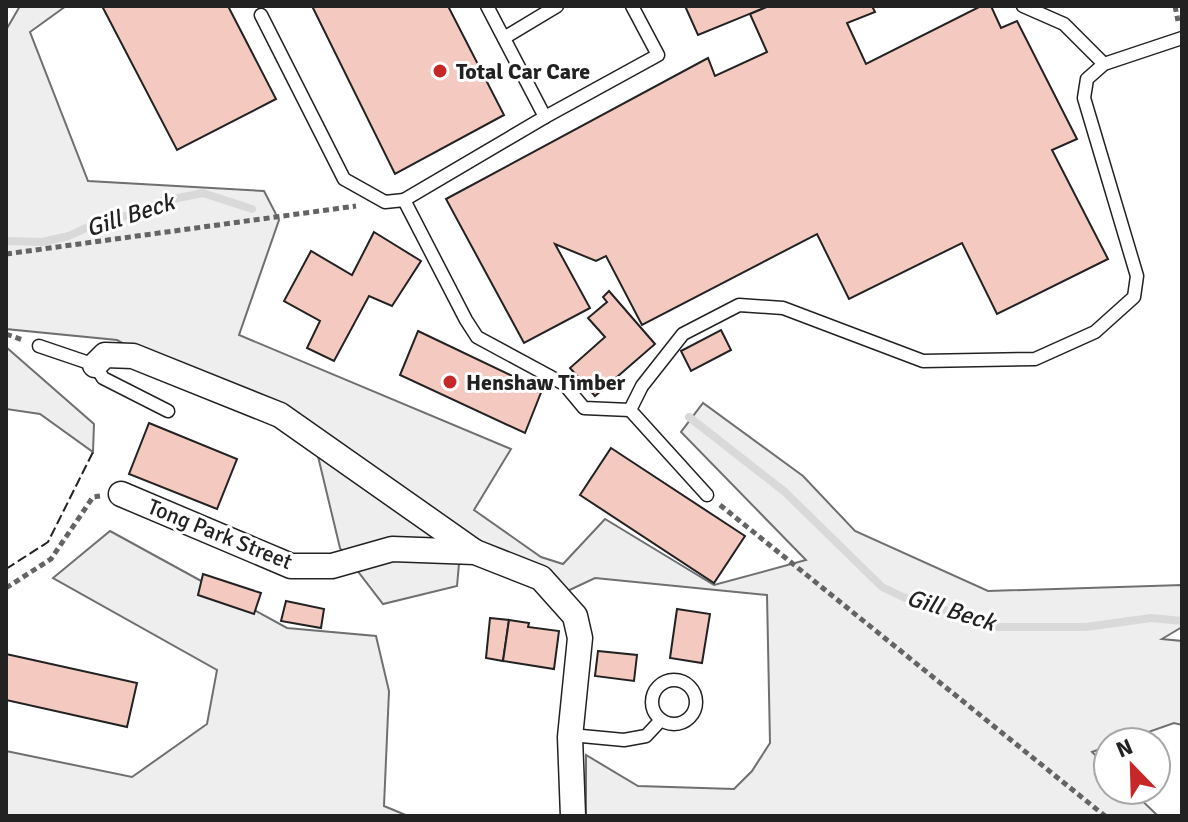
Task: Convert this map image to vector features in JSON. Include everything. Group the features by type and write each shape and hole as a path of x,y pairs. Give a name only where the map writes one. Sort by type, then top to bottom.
{"street":[{"path":"95,365 105,355 133,356 280,415 475,552"},
{"name":"Tong Park Street","path":"121,494 291,566 332,566 392,549 475,552 541,578 575,616 580,638 571,735 573,816"}],"lane":[{"path":"487,6 545,117"},
{"path":"504,38 557,6"},
{"path":"261,15 344,179 385,202 404,200 658,55 632,6"},
{"path":"1023,6 1064,24 1104,64"},
{"path":"630,410 642,386 683,334 739,305 783,308 923,361 1035,359 1095,332 1134,297 1137,276 1084,98 1087,79 1104,64 1182,38"},
{"path":"404,200 477,337 564,384 584,408 630,410 707,495"},
{"path":"39,346 95,365 103,378 168,411"},
{"path":"571,735 624,740 646,736 660,721"}],"path":[{"path":"6,254 385,202"},
{"path":"6,588 51,559 93,497 121,494"},
{"path":"707,495 1105,816"}],"shaded area":[{"path":"20,6 66,6 30,32 88,181 264,191 279,220 239,335 511,449 474,510 541,557 563,564 605,519 714,585 806,560 681,432 703,403 803,476 855,531 988,591 1182,585 1182,627 1162,639 1182,641 1182,725 1092,726 1092,806 1148,806 1158,816 586,816 586,755 638,786 734,789 752,771 770,743 767,595 595,578 561,594 462,530 457,586 383,604 340,548 316,448 117,340 6,329 6,30"},
{"path":"6,347 94,424 93,452 40,414 6,409"},
{"path":"110,531 287,628 376,636 389,691 384,806 408,816 6,816 6,751 132,777 207,724 217,670 53,578"}],"building":[{"path":"102,6 228,6 276,99 177,150"},
{"path":"312,6 448,6 504,115 395,174"},
{"path":"685,6 769,6 698,35"},
{"path":"769,6 872,6 875,12 847,23 866,64 981,6 991,6 1001,28 1017,21 1077,139 1052,150 1108,259 997,314 962,243 849,299 817,234 642,325 606,256 596,261 555,244 590,308 524,343 446,199 708,58 715,76 767,52 750,14"},
{"path":"374,232 421,261 392,306 369,296 334,361 307,348 320,321 284,301 311,251 352,275"},
{"path":"609,291 655,344 595,396 570,368 605,337 588,318 607,302 603,297"},
{"path":"721,330 731,350 691,371 681,351"},
{"path":"418,331 542,390 525,433 400,375"},
{"path":"149,423 237,459 217,509 129,474"},
{"path":"611,448 745,536 714,583 580,495"},
{"path":"203,574 261,593 254,614 198,595"},
{"path":"286,601 324,609 321,628 281,621"},
{"path":"677,609 710,614 702,663 670,658"},
{"path":"490,618 509,620 503,661 486,658"},
{"path":"509,620 529,623 528,627 559,631 554,669 503,661"},
{"path":"598,651 637,655 634,681 595,676"},
{"path":"6,654 137,683 127,727 6,700"}],"waterway":[{"name":"Gill Beck","path":"6,241 42,242 69,236 103,220 135,214 163,201 203,193 252,209"},
{"name":"Gill Beck","path":"689,417 785,492 882,587 903,597 998,627 1086,627 1151,618 1182,621"}],"fence":[{"path":"6,569 48,542 93,452"}],"place":[{"name":"Total Car Care","path":"440,71"},
{"name":"Henshaw Timber","path":"450,382"}]}
